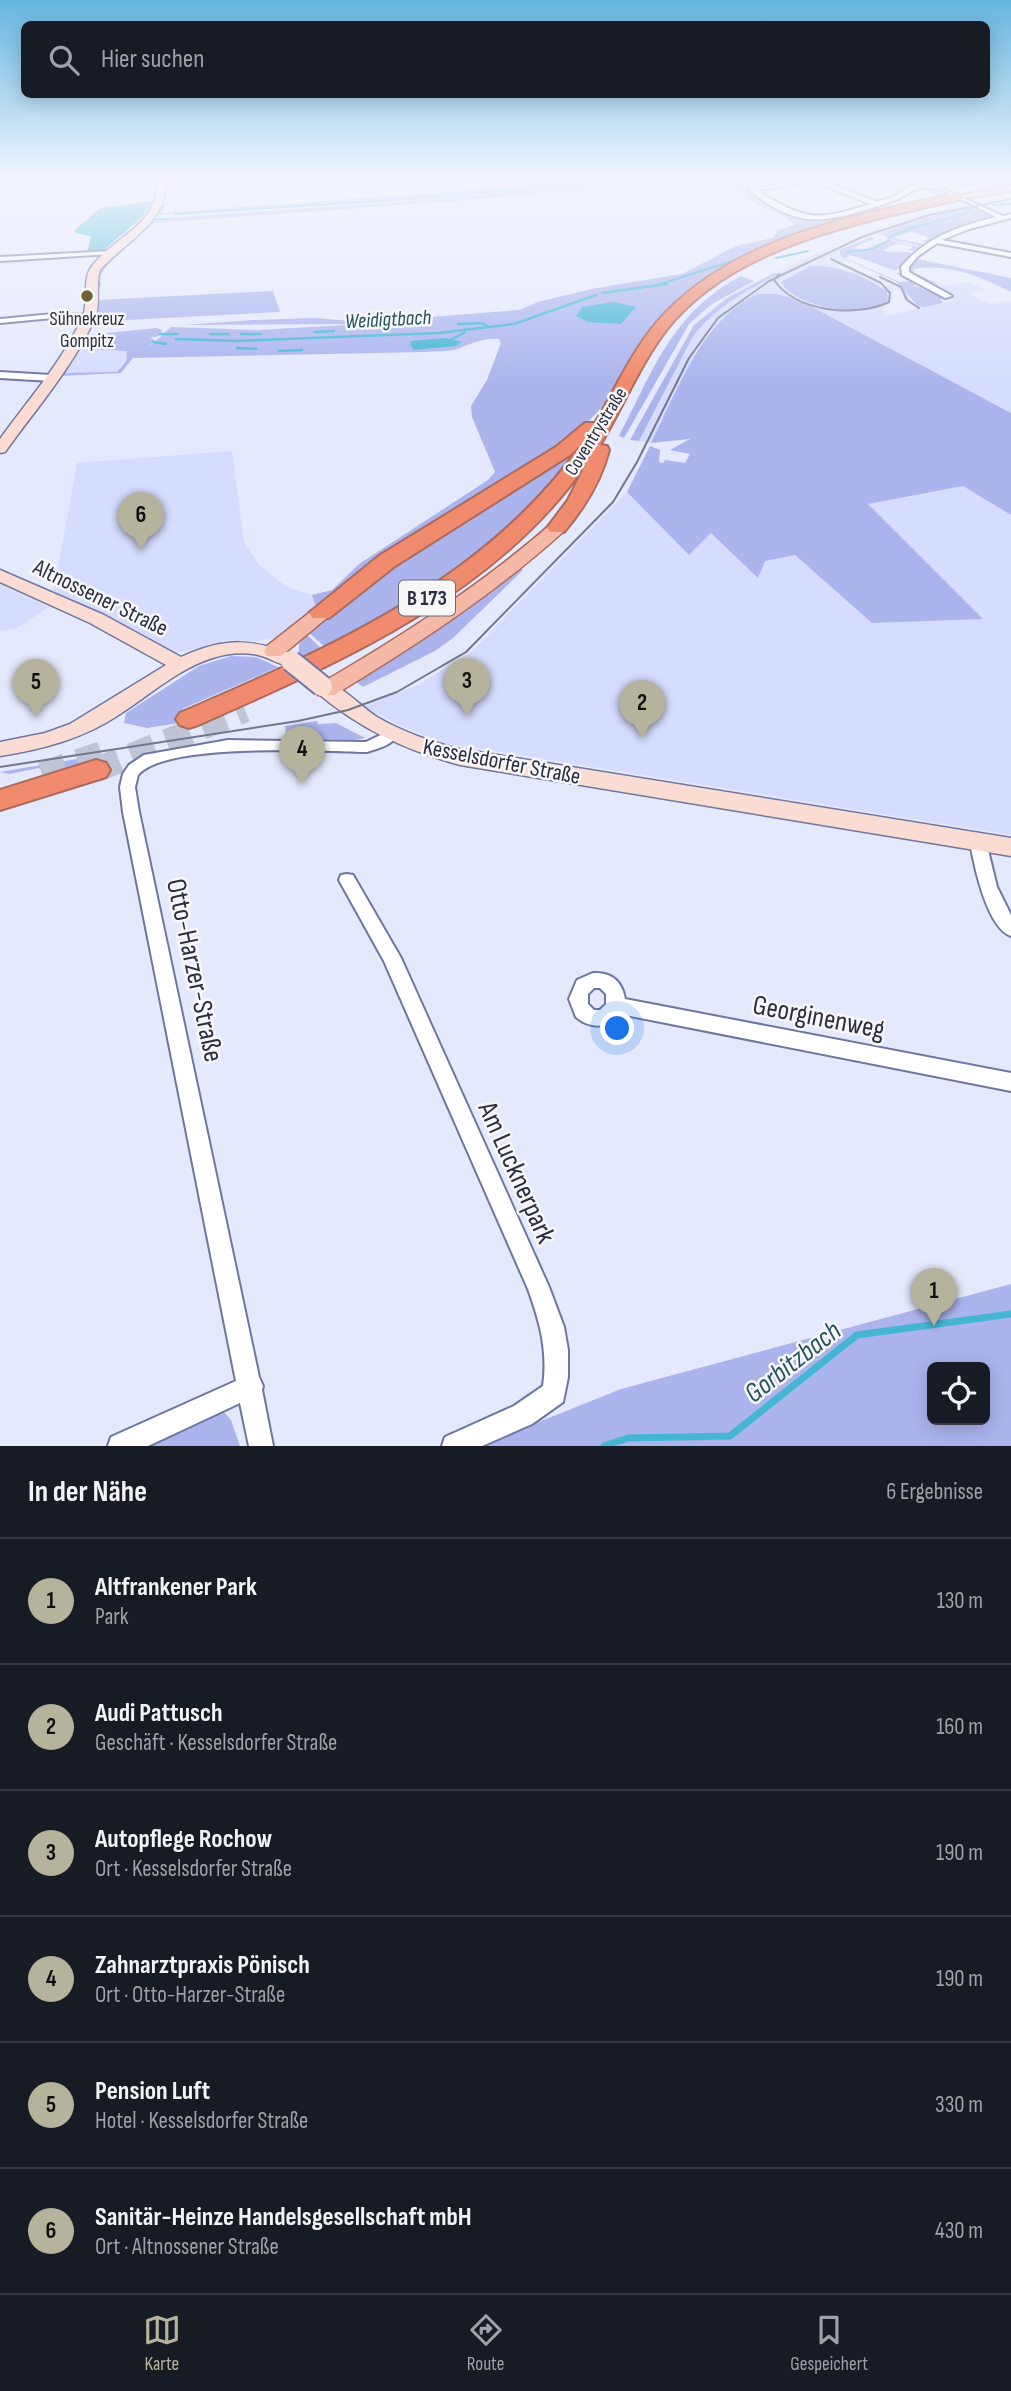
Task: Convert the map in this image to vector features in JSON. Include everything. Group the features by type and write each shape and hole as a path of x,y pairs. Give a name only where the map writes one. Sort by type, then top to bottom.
{"highway":[{"name":"Coventrystraße","path":"189,719 333,654 399,617 476,565 562,484 662,326 692,297 729,271 783,246"},
{"name":"Coventrystraße","path":"245,709 332,669 403,627 489,569 556,507 600,450 673,328 715,288 766,259 796,246"},
{"path":"321,613 387,561 563,451 610,410"},
{"path":"557,528 571,513 589,480 600,450"},
{"path":"0,800 96,770"},
{"path":"0,786 42,774"}],"main road":[{"path":"323,688 463,606 514,567 557,528"},
{"path":"283,656 321,613"}],"street":[{"path":"0,449 51,378 89,317 94,301 92,276 117,246"},
{"path":"928,246 911,259 903,271 948,296"},
{"path":"965,246 1011,255"},
{"path":"0,259 111,252"},
{"path":"0,321 53,316 89,317"},
{"path":"0,374 51,378"},
{"name":"Altnossener Straße","path":"0,575 97,619 179,664"},
{"path":"0,749 38,742 80,728 179,664 205,653 231,648 255,648 283,656"},
{"name":"Kesselsdorfer Straße","path":"283,656 348,709 391,735 460,757 1011,847"},
{"name":"Otto-Harzer-Straße","path":"261,1446 251,1386 131,812 127,790 128,775 139,763 149,759 228,745 367,747 382,742 391,735"},
{"path":"978,842 983,876 999,912 1011,929"},
{"name":"Am Lucknerpark","path":"347,880 392,958 538,1287 556,1336 559,1364 554,1393 523,1415 454,1446"},
{"name":"Georginenweg","path":"617,1004 1011,1082"},
{"path":"120,1446 251,1386"}],"shaded area":[{"path":"88,246 108,246 104,250 87,252"},
{"path":"123,246 127,246 110,261 100,276 101,287 97,287 99,269"},
{"path":"735,246 776,246 714,276 684,298 660,324 650,324 655,329 628,363 601,408 575,436 514,478 380,560 320,608 316,607 312,595 332,590 359,564 488,480 495,472 472,417 471,406 487,380 501,343 499,339 479,341 452,350 424,352 133,358 121,373 59,376 65,373 117,372 126,361 127,351 81,349 73,360 69,360 86,335 157,328 162,330 159,336 150,338 155,340 149,347 171,327 257,330 365,324 183,325 314,318 365,322 519,310 538,302 591,289 682,274"},
{"path":"837,246 842,248 837,250 838,254 848,262 836,263 841,267 812,266 782,284 790,294 814,304 861,309 884,304 888,300 887,291 881,287 893,284 893,299 882,310 886,316 917,309 904,299 894,284 897,283 905,289 912,302 923,307 955,298 934,287 969,282 986,290 970,294 990,304 1011,301 1011,413 799,300 766,293 732,310 708,334 651,443 639,441 692,338 710,317 742,293 801,260"},
{"path":"848,246 856,246 853,248 862,250 871,246 891,246 883,250 912,253 896,270 853,256 847,255 849,257 845,258 900,282 911,281 895,273 900,273 919,284 913,285 947,298 940,299 943,303 923,307 917,305 897,282 841,257 839,250"},
{"path":"917,259 1011,278 1011,292 964,272 939,268 913,269 915,271 912,272 937,283 932,284 909,271"},
{"path":"810,266 840,269 860,276 887,291 888,300 877,306 846,310 814,304 799,298 781,282"},
{"path":"774,273 777,274 731,302 701,327 692,338 639,441 630,440 694,325 727,298"},
{"path":"741,276 754,281 712,304 689,324 624,438 619,436 654,367 681,326 717,291"},
{"path":"273,291 280,312 89,322 98,300"},
{"path":"759,294 777,294 799,300 1011,413 1011,515 963,486 868,504 983,619 872,623 795,555 765,561 758,578 711,533 689,555 627,492 650,446 660,450 659,462 663,463 665,460 685,463 690,454 670,450 690,439 651,443 694,356 708,336 740,304"},
{"path":"614,302 636,307 621,324 588,322 576,316 582,307"},
{"path":"447,338 462,342 455,346 414,350 410,344 411,341"},
{"path":"81,349 121,349 128,354 117,372 61,374 69,360 73,360"},
{"path":"590,434 556,483 530,511 471,559 408,602 309,661 299,652 299,644 307,635 324,651 327,649 307,631 356,589"},
{"path":"232,451 244,542 260,566 288,588 312,595 316,607 282,637 256,641 223,640 221,644 175,653 166,651 122,624 53,595 77,463"},
{"path":"963,486 1011,515 1011,835 445,743 394,723 365,706 418,685 470,653 627,492 689,555 711,533 765,561 795,555 872,623 982,619 867,504"},
{"path":"518,568 523,570 453,638 435,651 363,687 353,679"},
{"path":"0,585 49,607 16,629 0,631"},
{"path":"231,656 256,657 278,667 182,709 192,721 147,728 124,723 126,713 199,666"},
{"path":"317,721 318,724 336,723 365,738 287,738 285,726"},
{"path":"112,753 112,775 105,778 104,774 51,777 39,768 9,774 0,772"},
{"path":"1011,1284 1011,1446 479,1446 621,1389"},
{"path":"222,1410 231,1420 240,1446 142,1446"}],"waterway":[{"name":"Weidigtbach","path":"848,252 877,246"},
{"name":"Weidigtbach","path":"776,258 808,251"},
{"name":"Weidigtbach","path":"657,285 749,256"},
{"name":"Weidigtbach","path":"602,293 667,284"},
{"name":"Weidigtbach","path":"465,330 514,324 596,295"},
{"path":"458,324 482,323 487,326"},
{"name":"Weidigtbach","path":"176,339 238,341 465,330"},
{"path":"450,340 464,333 465,330"},
{"path":"315,332 334,331"},
{"path":"160,334 177,334"},
{"path":"210,334 229,334"},
{"path":"241,334 261,334"},
{"name":"Weidigtbach","path":"79,346 113,340"},
{"path":"153,342 166,344"},
{"path":"237,348 256,349"},
{"path":"279,351 302,350"},
{"name":"Gorbitzbach","path":"604,1446 628,1438 730,1436 857,1335 1011,1314"}],"tunnel":[{"path":"96,770 245,710"},
{"path":"42,774 112,750"}],"tram line":[{"path":"776,278 842,246"},
{"path":"776,278 774,280 784,291 796,299 827,309 860,310 889,302 890,293 881,283 831,259"},
{"path":"776,278 779,274"},
{"path":"880,277 901,287 907,300 919,308"},
{"path":"0,767 298,721 348,710 397,692 466,652 613,502 637,462 689,358 718,318 776,278"}],"place":[{"name":"Sühnekreuz Gompitz","path":"87,296"},
{"name":"Sanitär-Heinze Handelsgesellschaft mbH","path":"141,550"},
{"name":"Autopflege Rochow","path":"467,716"},
{"name":"Pension Luft","path":"36,717"},
{"name":"Audi Pattusch","path":"642,738"},
{"name":"Zahnarztpraxis Pönisch","path":"302,784"},
{"name":"Altfrankener Park","path":"934,1326"}]}
